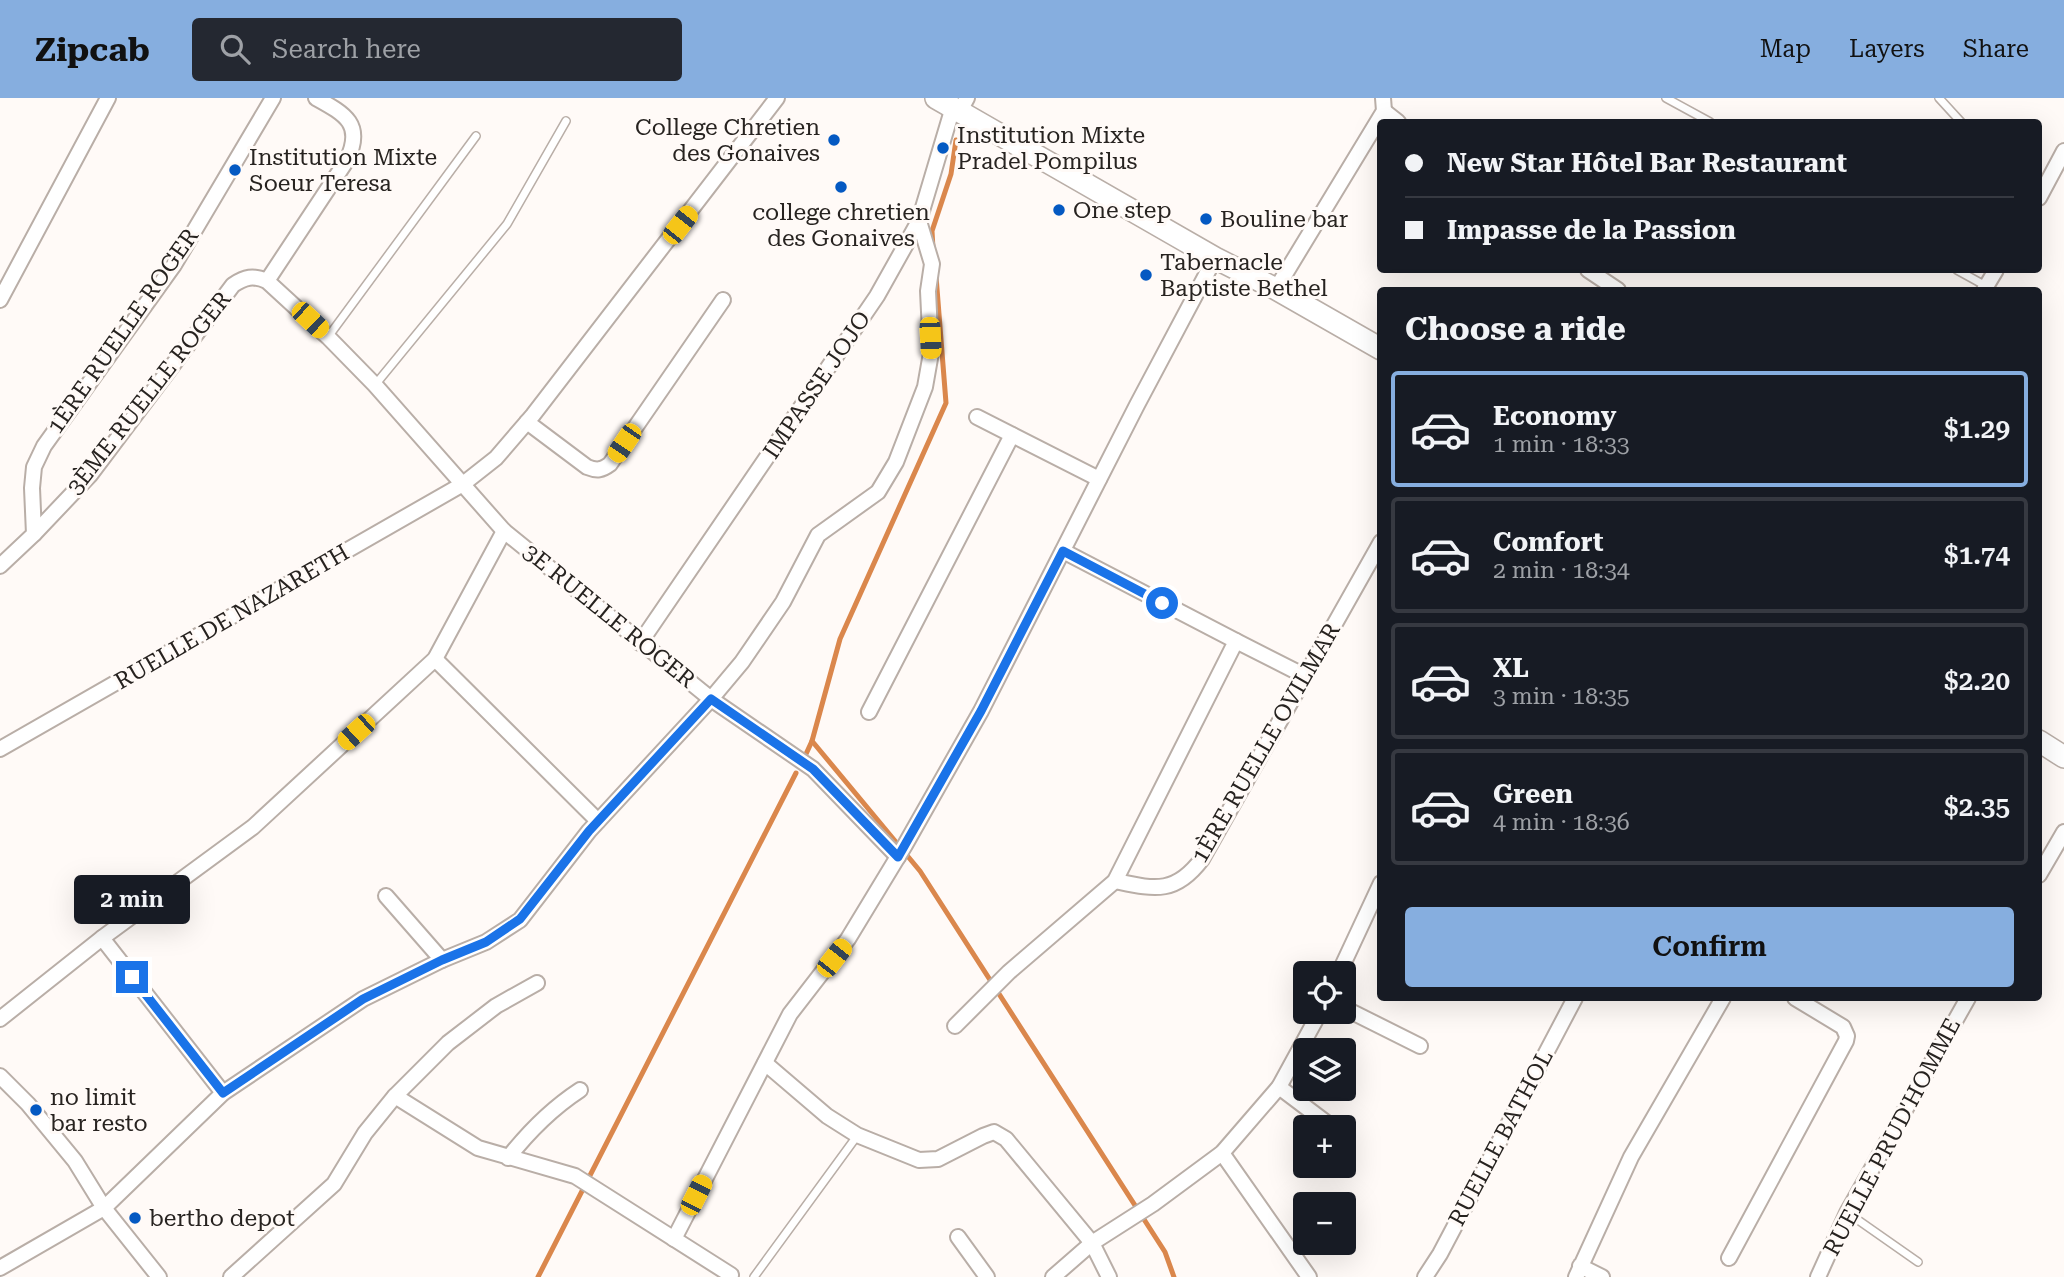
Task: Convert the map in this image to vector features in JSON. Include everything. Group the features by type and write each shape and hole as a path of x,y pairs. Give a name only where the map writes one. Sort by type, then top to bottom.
{"main road":[{"path":"954,104 1215,258 1276,289 1377,347"},
{"path":"2042,743 2064,757"}],"street":[{"path":"0,300 108,98"},
{"name":"1ÈRE RUELLE ROGER","path":"34,534 34,467 44,446 174,265 274,98"},
{"path":"0,1019 102,938 253,827 435,659 504,530 375,386 328,337 267,281 353,148 354,133 350,121 341,112 316,98"},
{"name":"RUELLE DE NAZARETH","path":"0,749 463,484 496,458 527,422 777,98"},
{"name":"IMPASSE JOJO","path":"640,643 877,296 919,220 954,104"},
{"path":"1276,289 1383,104 1396,119"},
{"path":"2042,191 2064,151"},
{"path":"0,1268 104,1208 223,1093 363,999 442,960 486,942 520,919 598,821 742,662 783,602 818,535 878,492 896,462 925,387 931,353 928,291 932,264 919,220"},
{"path":"674,1239 790,1014 848,939 981,711 1215,258"},
{"path":"1592,273 1614,287"},
{"name":"3ÈME RUELLE ROGER","path":"34,534 90,475 233,285 250,276 267,281"},
{"path":"527,422 587,467 603,469 610,464 723,300"},
{"path":"977,417 1099,479"},
{"path":"869,712 1012,435"},
{"name":"3E RUELLE ROGER","path":"504,530 711,699 813,769 901,852"},
{"path":"0,565 34,534"},
{"name":"1ÈRE RUELLE OVILMAR","path":"1115,881 1149,888 1165,888 1192,873 1377,549"},
{"path":"1063,551 1305,676"},
{"path":"955,1026 989,995 1009,972 1115,881 1236,641"},
{"path":"435,659 598,821"},
{"path":"2042,871 2064,832"},
{"path":"1345,961 1377,892"},
{"path":"386,896 442,960"},
{"path":"102,938 223,1093"},
{"path":"231,1277 334,1184 365,1133 395,1096 448,1043 496,1006 537,983"},
{"name":"RUELLE BATHOL","path":"1425,1277 1440,1254 1573,1001"},
{"path":"1602,1277 1578,1272 1631,1157 1721,1001"},
{"path":"1729,1258 1846,1041 1843,1027 1800,1001"},
{"name":"RUELLE PRUD'HOMME","path":"1818,1277 1847,1213 1966,1001"},
{"path":"1356,1014 1420,1046"},
{"path":"1053,1277 1092,1243 1153,1204 1222,1153 1279,1087 1313,1024"},
{"path":"765,1063 827,1116 857,1135 919,1160 938,1159 995,1132 1006,1139 1092,1243 1109,1277"},
{"path":"0,1076 28,1104 75,1161 104,1208 159,1277"},
{"path":"1279,1087 1316,1115"},
{"path":"508,1158 530,1130 553,1108 580,1090"},
{"path":"395,1096 478,1148 575,1177 731,1276"},
{"path":"1222,1153 1309,1277"},
{"path":"958,1237 988,1277"}],"lane":[{"path":"1667,98 1705,119"},
{"path":"1939,98 1958,119"},
{"path":"375,386 507,224 566,121"},
{"path":"328,337 476,136"},
{"path":"1961,273 1982,287"},
{"path":"754,1277 857,1135"},
{"path":"1847,1213 1918,1262"}],"waterway":[{"path":"933,249 932,231 951,174 956,140"},
{"path":"806,754 840,639 946,403 936,276"},
{"path":"812,741 920,871 1165,1252 1174,1277"},
{"path":"538,1277 796,773"}],"place":[{"name":"College Chretien des Gonaives","path":"834,140"},
{"name":"Institution Mixte Pradel Pompilus","path":"943,148"},
{"name":"Institution Mixte Soeur Teresa","path":"235,170"},
{"name":"college chretien des Gonaives","path":"841,187"},
{"name":"One step","path":"1059,210"},
{"name":"Bouline bar","path":"1206,219"},
{"name":"Tabernacle Baptiste Bethel","path":"1146,275"},
{"name":"no limit bar resto","path":"36,1110"},
{"name":"bertho depot","path":"135,1218"}],"route":[{"path":"132,977 223,1093 363,999 442,960 486,942 520,919 589,831 711,699 813,769 898,857 981,711 1063,551 1162,603"}]}
